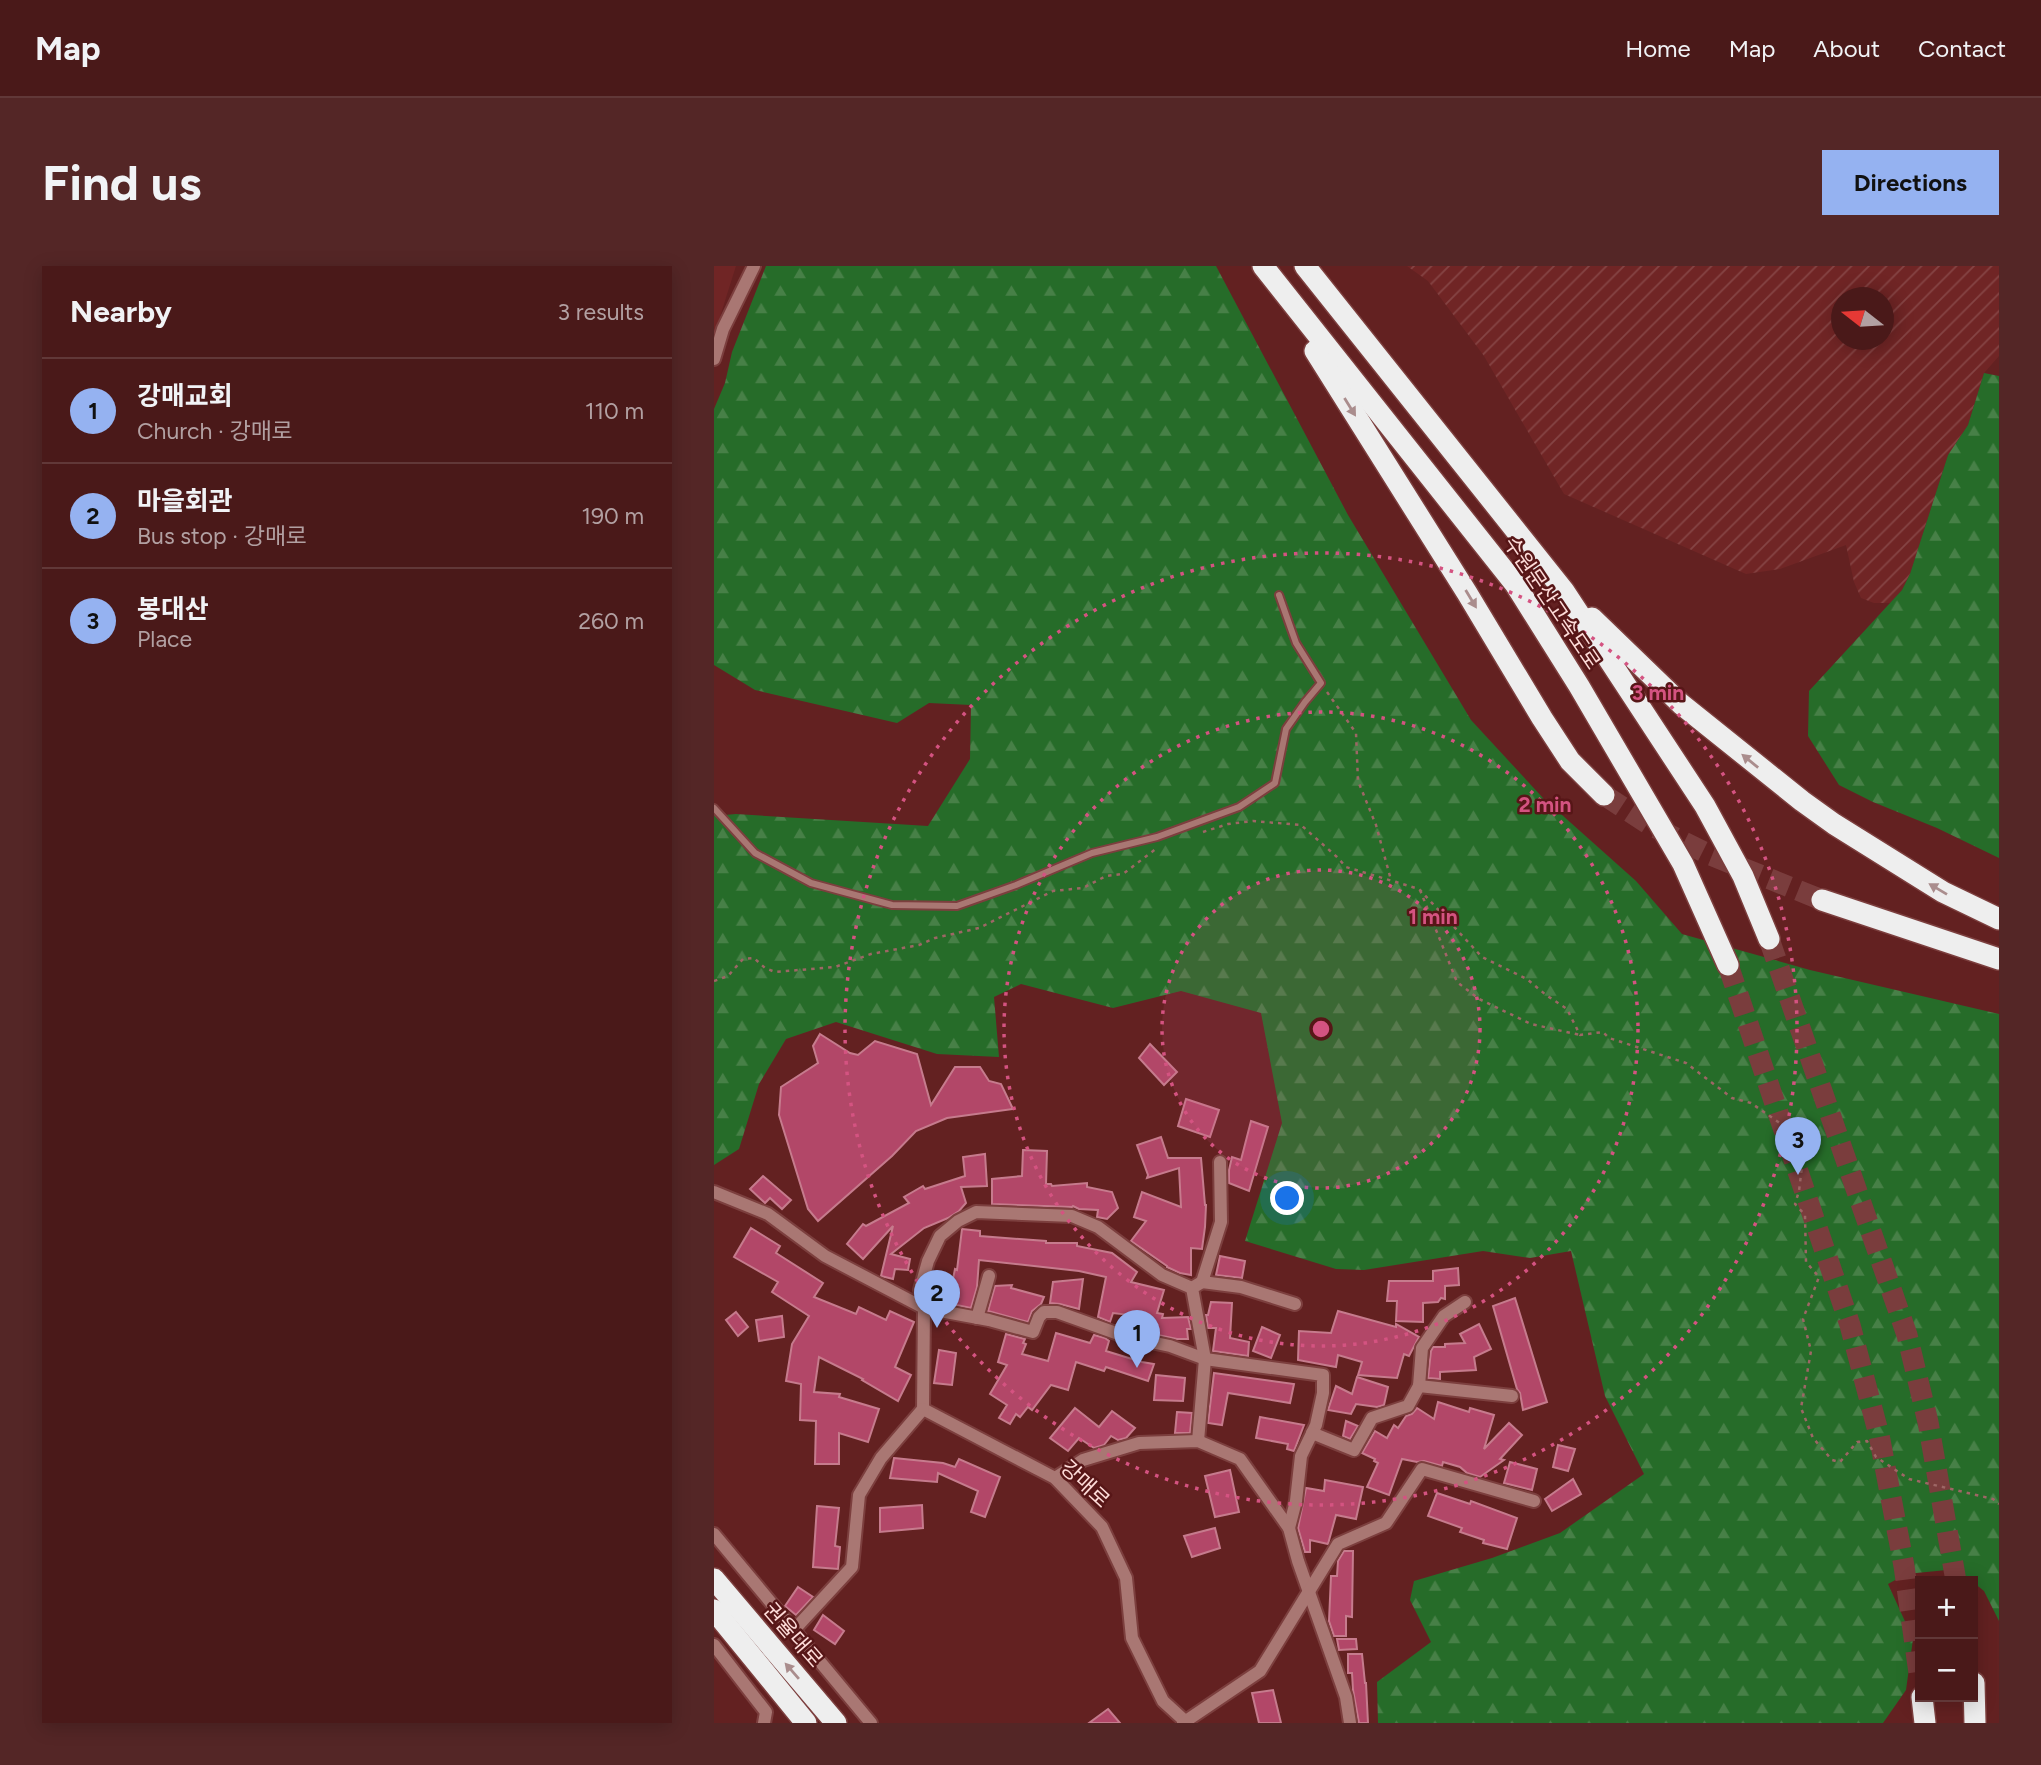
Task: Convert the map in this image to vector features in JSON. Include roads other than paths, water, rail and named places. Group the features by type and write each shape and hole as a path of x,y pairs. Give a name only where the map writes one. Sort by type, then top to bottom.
{"highway":[{"name":"수원문산고속도로","path":"1262,266 1542,718 1570,761 1604,795"},
{"name":"수원문산고속도로","path":"1262,266 1515,584 1579,686 1683,864 1728,965"},
{"name":"수원문산고속도로","path":"1305,266 1564,591 1705,806 1743,876 1769,939"},
{"name":"수원문산고속도로","path":"1564,591 1681,704 1802,801 1943,892 1999,919"},
{"path":"1822,900 1999,959"},
{"name":"권율대로","path":"714,1579 836,1723"},
{"path":"714,1610 806,1723"},
{"path":"1923,1702 1925,1723"},
{"path":"1974,1702 1975,1723"}],"street":[{"path":"714,359 723,329 754,266"},
{"path":"1198,1441 1205,1359 1197,1285 1221,1222 1220,1162"},
{"path":"714,1192 768,1214 825,1256 924,1308 1033,1332 1044,1312 1057,1312 1127,1337 1170,1346 1205,1359 1323,1375 1323,1393 1316,1425 1301,1456 1296,1500 1289,1528"},
{"path":"794,1630 852,1567 859,1495 881,1458 923,1409 924,1308 920,1290 928,1261 940,1236 958,1221 976,1212 1072,1216 1098,1227 1162,1275 1197,1285 1241,1287 1295,1304"},
{"path":"977,1318 989,1276"},
{"path":"1312,1433 1354,1450 1372,1418 1408,1406 1419,1386 1422,1348 1444,1316 1465,1302"},
{"path":"1419,1386 1512,1396"},
{"name":"강매로","path":"923,1409 1055,1478 1102,1527 1126,1578 1132,1638 1163,1701 1185,1722 1260,1671 1338,1544 1385,1523 1422,1469 1534,1501"},
{"path":"1055,1478 1083,1461 1139,1443 1198,1441 1240,1459 1289,1528 1308,1591 1346,1697 1350,1723"},
{"path":"714,1534 871,1723"},
{"path":"714,1645 766,1712 764,1723"}],"lane":[{"path":"714,808 755,853 811,883 892,905 957,906 1092,853 1157,837 1239,807 1275,783 1286,729 1321,683 1296,643 1279,595"}],"tunnel":[{"path":"1604,795 1650,825 1708,854 1822,900"},
{"path":"1769,939 1907,1335 1928,1422 1955,1576"},
{"path":"1728,965 1850,1325 1879,1435 1904,1566 1915,1644"}],"place":[{"name":"봉대산","path":"1798,1175"},
{"name":"마을회관","path":"937,1328"},
{"name":"강매교회","path":"1137,1368"}]}
